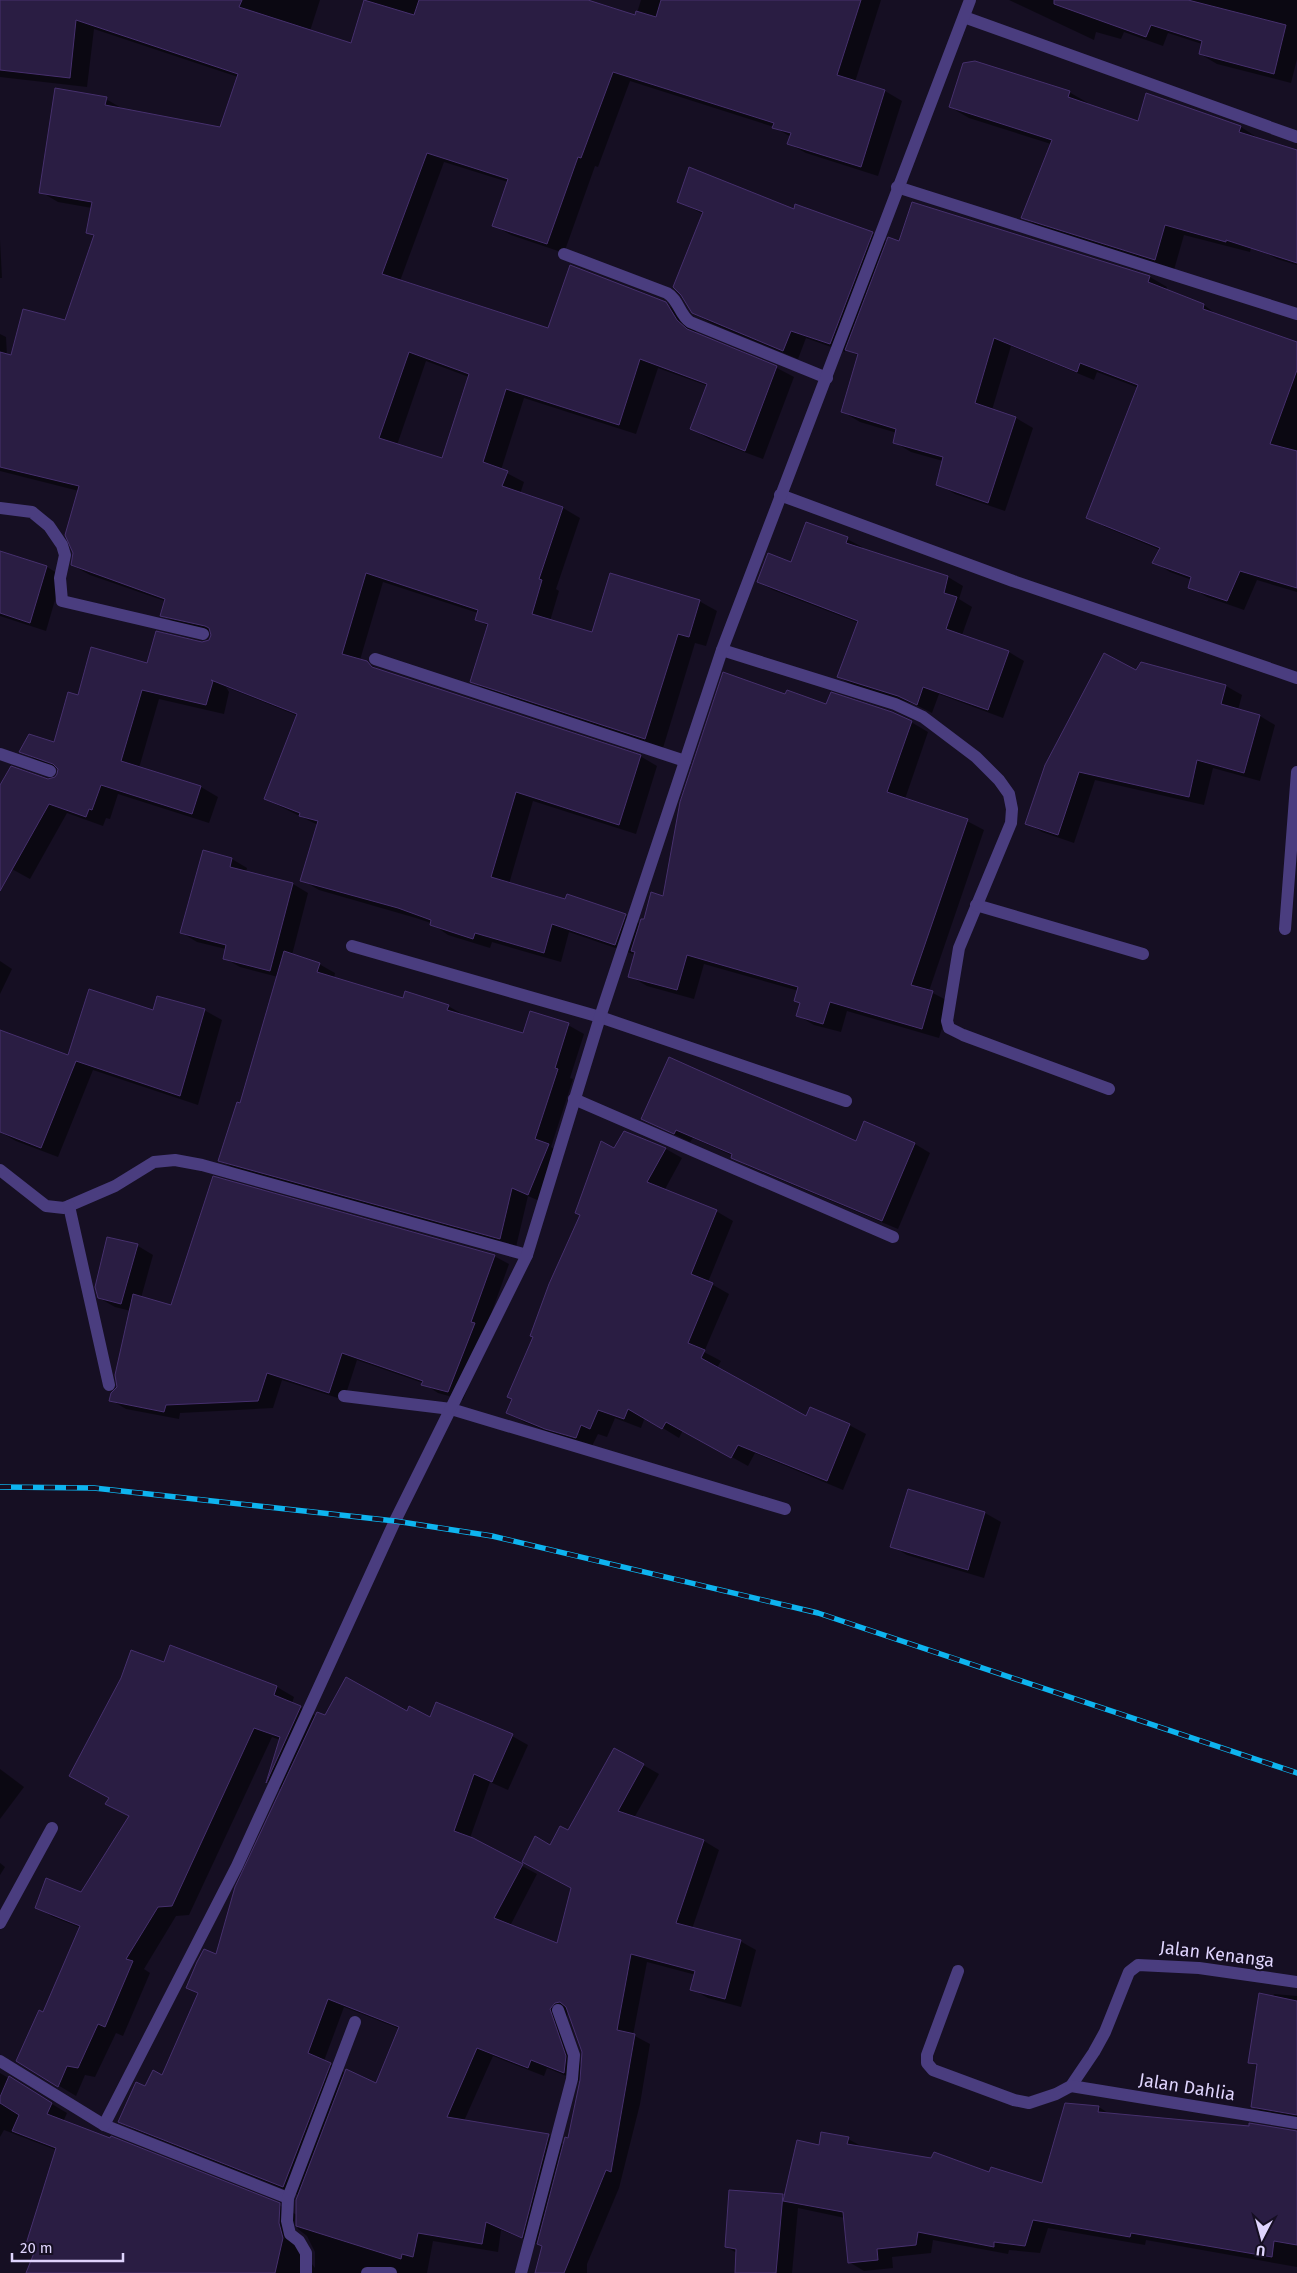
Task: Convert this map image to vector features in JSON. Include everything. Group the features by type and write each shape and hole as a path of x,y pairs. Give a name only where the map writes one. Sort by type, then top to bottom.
{"street":[{"path":"104,2125 237,1866 395,1520 527,1254 600,1018 722,650 780,495 827,378 897,187 970,0"},
{"path":"964,18 1297,136"},
{"path":"897,187 1297,314"},
{"path":"564,254 667,293 674,297 684,318 690,322 827,378"},
{"path":"780,495 1013,581 1297,678"},
{"path":"0,508 32,512 49,526 65,554 60,578 62,601 203,634"},
{"path":"722,650 895,704 923,717 976,757 999,780 1009,794 1012,809 1011,823 959,948 948,1007 947,1021 949,1028 963,1035 1109,1089"},
{"path":"375,659 686,761"},
{"path":"0,754 50,771"},
{"path":"1285,929 1296,780"},
{"path":"976,905 1143,954"},
{"path":"352,946 600,1018 846,1101"},
{"path":"574,1099 893,1237"},
{"path":"0,1170 46,1206 69,1206 115,1186 154,1162 175,1160 202,1165 527,1254"},
{"path":"69,1206 109,1385"},
{"path":"344,1396 451,1409 785,1509"},
{"path":"0,1923 52,1828"},
{"name":"Jalan Kenanga","path":"1071,2086 1105,2032 1129,1972 1138,1964 1199,1968 1297,1982"},
{"path":"958,1971 926,2055 927,2063 933,2070 1014,2100 1029,2103 1056,2094 1071,2086"},
{"path":"521,2273 572,2079 574,2055 558,2010"},
{"path":"306,2273 306,2253 299,2241 290,2234 286,2221 288,2198 355,2022"},
{"path":"0,2061 104,2125 288,2198"},
{"name":"Jalan Dahlia","path":"1071,2086 1297,2123"},
{"path":"367,2273 391,2273"}],"building":[{"path":"0,0 242,0 239,7 351,43 364,0 414,15 419,0 588,0 635,15 636,11 656,17 661,0 861,0 837,75 885,90 861,167 787,144 791,133 772,128 774,123 613,72 581,158 578,157 547,244 492,226 508,179 427,153 382,274 548,328 570,265 666,302 677,320 687,329 777,366 745,451 690,429 707,384 640,359 619,425 506,389 483,462 508,471 502,486 563,507 539,579 542,580 532,614 592,632 610,573 700,600 689,637 678,634 645,739 470,682 488,624 475,620 478,610 366,573 342,654 367,661 372,667 641,755 619,825 516,792 491,877 565,899 567,894 626,914 615,945 552,924 544,953 475,933 473,939 430,925 431,920 398,908 300,881 318,821 299,816 300,813 264,799 297,714 211,680 213,681 206,705 142,690 121,761 201,786 192,814 101,785 92,810 89,809 86,817 49,804 0,891 0,785 11,766 48,779 55,777 57,774 58,769 53,764 19,752 29,734 54,742 68,692 78,695 91,647 147,663 156,631 202,642 209,640 211,635 209,628 205,626 160,616 165,599 71,565 73,553 65,535 79,486 0,467 0,352 11,355 23,309 65,320 94,235 86,233 92,202 39,193 55,88 107,97 105,105 220,127 238,74 76,20 70,78 0,70","holes":["409,352 469,374 442,458 379,438"]},
{"path":"1054,0 1188,0 1286,25 1274,74 1199,54 1202,41 1151,25 1146,37 1054,4"},
{"path":"975,61 1070,91 1068,97 1138,121 1146,93 1241,126 1239,132 1297,150 1297,263 1226,240 1226,242 1165,225 1155,260 1021,218 1052,140 949,107 963,63"},
{"path":"689,167 794,209 795,204 873,232 830,344 791,331 783,351 692,313 681,295 673,287 703,212 677,202"},
{"path":"912,202 1150,276 1148,282 1204,304 1203,309 1297,342 1297,370 1270,444 1297,451 1297,588 1240,571 1227,601 1188,588 1191,577 1152,563 1160,548 1086,518 1138,385 1080,363 1077,372 994,338 975,403 1016,417 988,503 936,485 943,457 893,443 896,429 841,412 858,354 845,350 888,237 899,241"},
{"path":"806,522 848,537 846,543 948,576 944,593 957,597 946,629 1009,651 988,710 923,687 917,705 898,696 837,677 858,621 757,582 768,553 791,562"},
{"path":"0,551 47,566 30,623 0,613"},
{"path":"1104,653 1136,670 1141,662 1226,685 1221,704 1260,715 1244,773 1197,760 1189,797 1079,772 1058,835 1025,824 1045,765"},
{"path":"723,672 785,694 787,690 826,704 831,692 892,712 912,721 887,792 968,819 911,985 933,991 922,1029 830,1002 823,1024 796,1016 800,1003 794,1001 798,987 687,955 677,990 628,977 635,952 631,951 641,919 644,919 651,892 663,896 680,802"},
{"path":"203,850 232,858 230,867 293,883 270,971 223,959 226,945 180,933"},
{"path":"284,951 320,963 317,972 403,998 405,991 449,1005 447,1010 523,1033 530,1011 569,1023 555,1068 558,1069 535,1139 549,1144 528,1195 512,1188 500,1239 218,1161 237,1102 240,1103"},
{"path":"89,989 153,1010 157,996 205,1009 180,1096 76,1061 41,1148 0,1132 0,1030 68,1055"},
{"path":"669,1057 856,1141 864,1121 915,1143 882,1221 731,1158 732,1154 676,1130 674,1134 641,1119"},
{"path":"624,1131 666,1148 647,1182 717,1210 691,1274 713,1283 688,1343 705,1350 701,1358 806,1416 810,1407 850,1424 827,1481 738,1445 731,1458 666,1422 662,1429 628,1409 624,1419 598,1410 590,1429 581,1425 576,1438 545,1429 506,1413 512,1399 507,1397 533,1337 530,1336 549,1284 580,1215 575,1213 601,1141 614,1148"},
{"path":"213,1176 495,1255 471,1322 475,1323 448,1392 421,1385 423,1381 342,1353 329,1393 267,1373 258,1401 166,1405 164,1412 109,1401 111,1393 117,1387 115,1375 133,1294 171,1305"},
{"path":"107,1237 138,1244 121,1304 98,1298 95,1287"},
{"path":"908,1489 985,1512 968,1570 890,1547"},
{"path":"170,1645 277,1686 274,1695 301,1706 266,1783 280,1737 254,1728 172,1906 158,1907 126,1959 133,1961 105,2027 98,2024 78,2068 67,2066 58,2087 16,2061 39,2010 43,2012 80,1926 35,1908 46,1878 81,1892 129,1816 105,1804 109,1798 69,1776 121,1678 131,1650 164,1662"},
{"path":"346,1677 407,1711 409,1706 430,1717 436,1702 513,1734 492,1782 474,1774 454,1831 473,1838 523,1864 494,1918 557,1943 571,1888 522,1862 535,1836 550,1845 560,1826 568,1830 614,1748 644,1764 618,1811 704,1840 676,1923 741,1940 725,1999 690,1990 695,1971 631,1954 617,2030 635,2034 611,2172 606,2170 564,2273 535,2273 542,2246 537,2244 565,2137 568,2138 580,2080 582,2052 566,2007 560,2002 555,2003 550,2009 566,2056 564,2073 531,2060 528,2068 477,2048 447,2117 549,2134 522,2238 486,2222 482,2244 418,2233 413,2257 402,2254 401,2259 296,2226 296,2200 346,2069 376,2083 399,2027 328,1999 308,2053 331,2063 283,2187 118,2122 136,2082 145,2086 153,2070 162,2075 198,1993 186,1988 197,1962 204,1949 216,1954 235,1887 317,1712 325,1715"},
{"path":"1259,1993 1297,2001 1297,2115 1251,2107 1257,2064 1248,2063"},
{"path":"9,2076 52,2103 47,2114 110,2138 111,2136 280,2203 279,2223 283,2238 275,2273 26,2273 36,2248 26,2244 56,2148 12,2131 19,2115 0,2103 0,2097"},
{"path":"1065,2103 1099,2106 1098,2112 1249,2126 1249,2123 1297,2131 1297,2245 1274,2241 1272,2257 1131,2233 1130,2237 1033,2220 1025,2246 994,2242 994,2247 918,2232 916,2245 877,2249 878,2260 848,2263 843,2212 783,2201 797,2140 819,2145 821,2132 849,2137 847,2144 931,2158 934,2152 989,2172 991,2167 1042,2183"},
{"path":"729,2190 783,2194 776,2273 735,2273 736,2249 725,2247"}],"railway":[{"path":"0,1487 94,1488 395,1521 492,1536 818,1613 1297,1773"}]}
